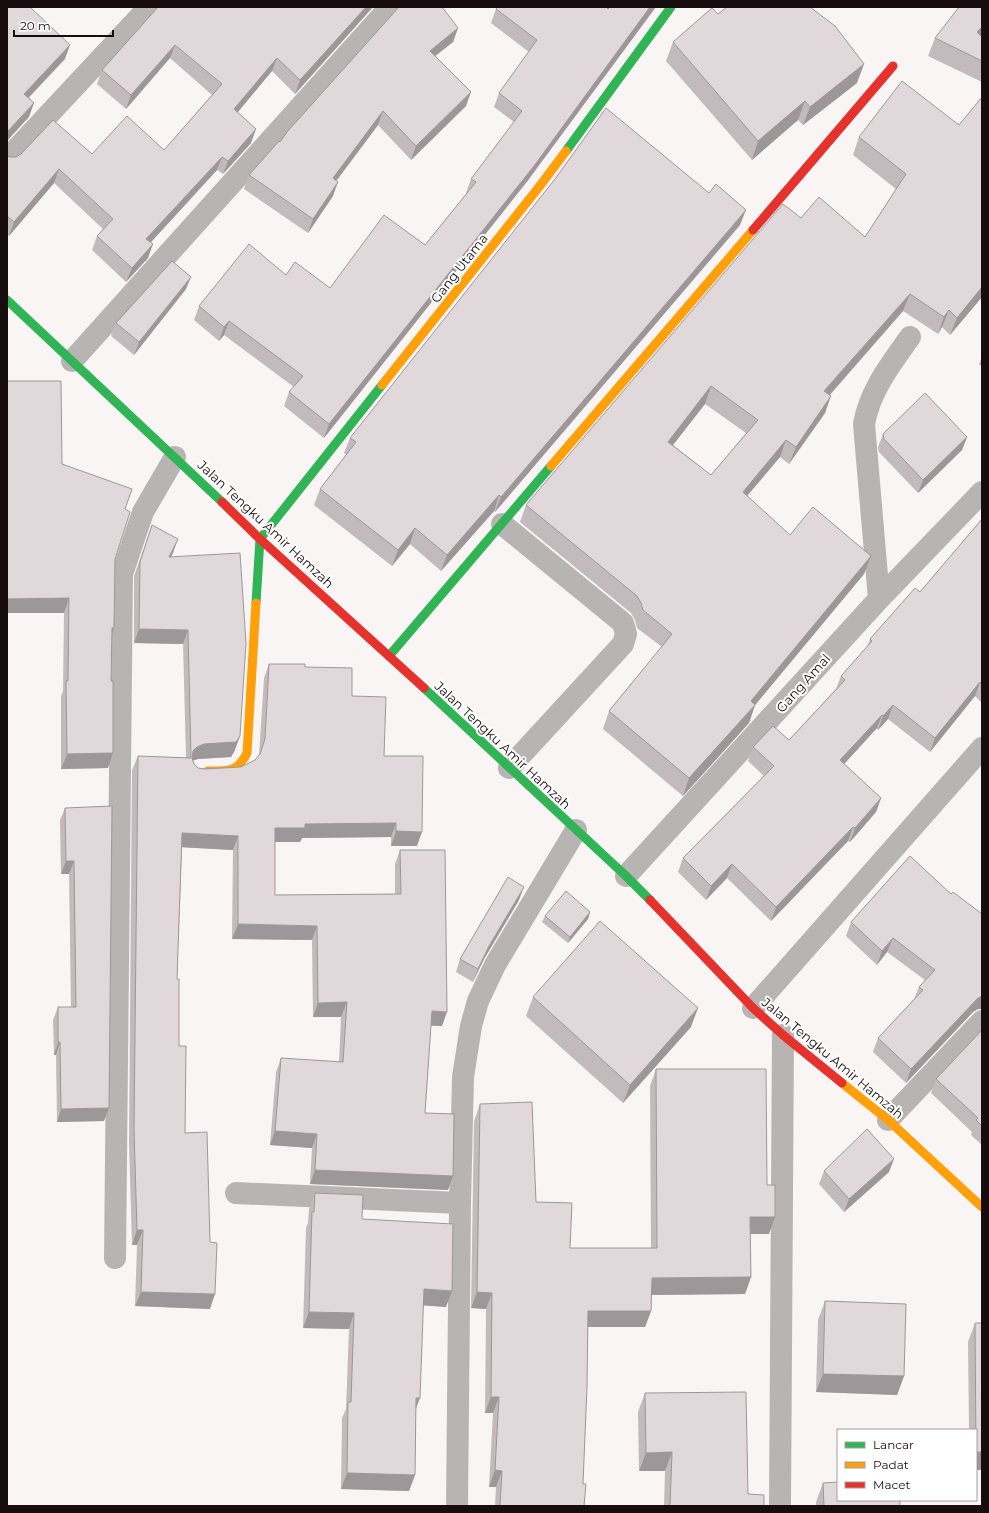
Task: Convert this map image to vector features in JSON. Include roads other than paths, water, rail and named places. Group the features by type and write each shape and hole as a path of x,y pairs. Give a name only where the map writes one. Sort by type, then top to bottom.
{"street":[{"path":"7,159 149,7"},
{"path":"72,361 390,7"},
{"name":"Gang Utama","path":"260,539 539,187 671,7"},
{"path":"389,656 893,66"},
{"name":"Jalan Tengku Amir Hamzah","path":"7,300 175,457 260,539 389,656 626,876 753,1008 783,1035 888,1120 982,1207"},
{"path":"879,599 864,424 866,412 877,385 910,337"},
{"path":"115,1258 122,574 143,512 175,457"},
{"name":"Gang Amal","path":"626,876 879,599 982,492"},
{"path":"502,524 623,623 626,634 623,644 509,768"},
{"path":"199,771 234,769 243,764 247,753 260,539"},
{"path":"753,1008 982,748"},
{"path":"457,1506 460,1203 464,1077 471,1026 478,1001 495,965 576,830"},
{"path":"888,1120 982,1021"},
{"path":"780,1506 783,1035"},
{"path":"236,1193 460,1203"}]}
